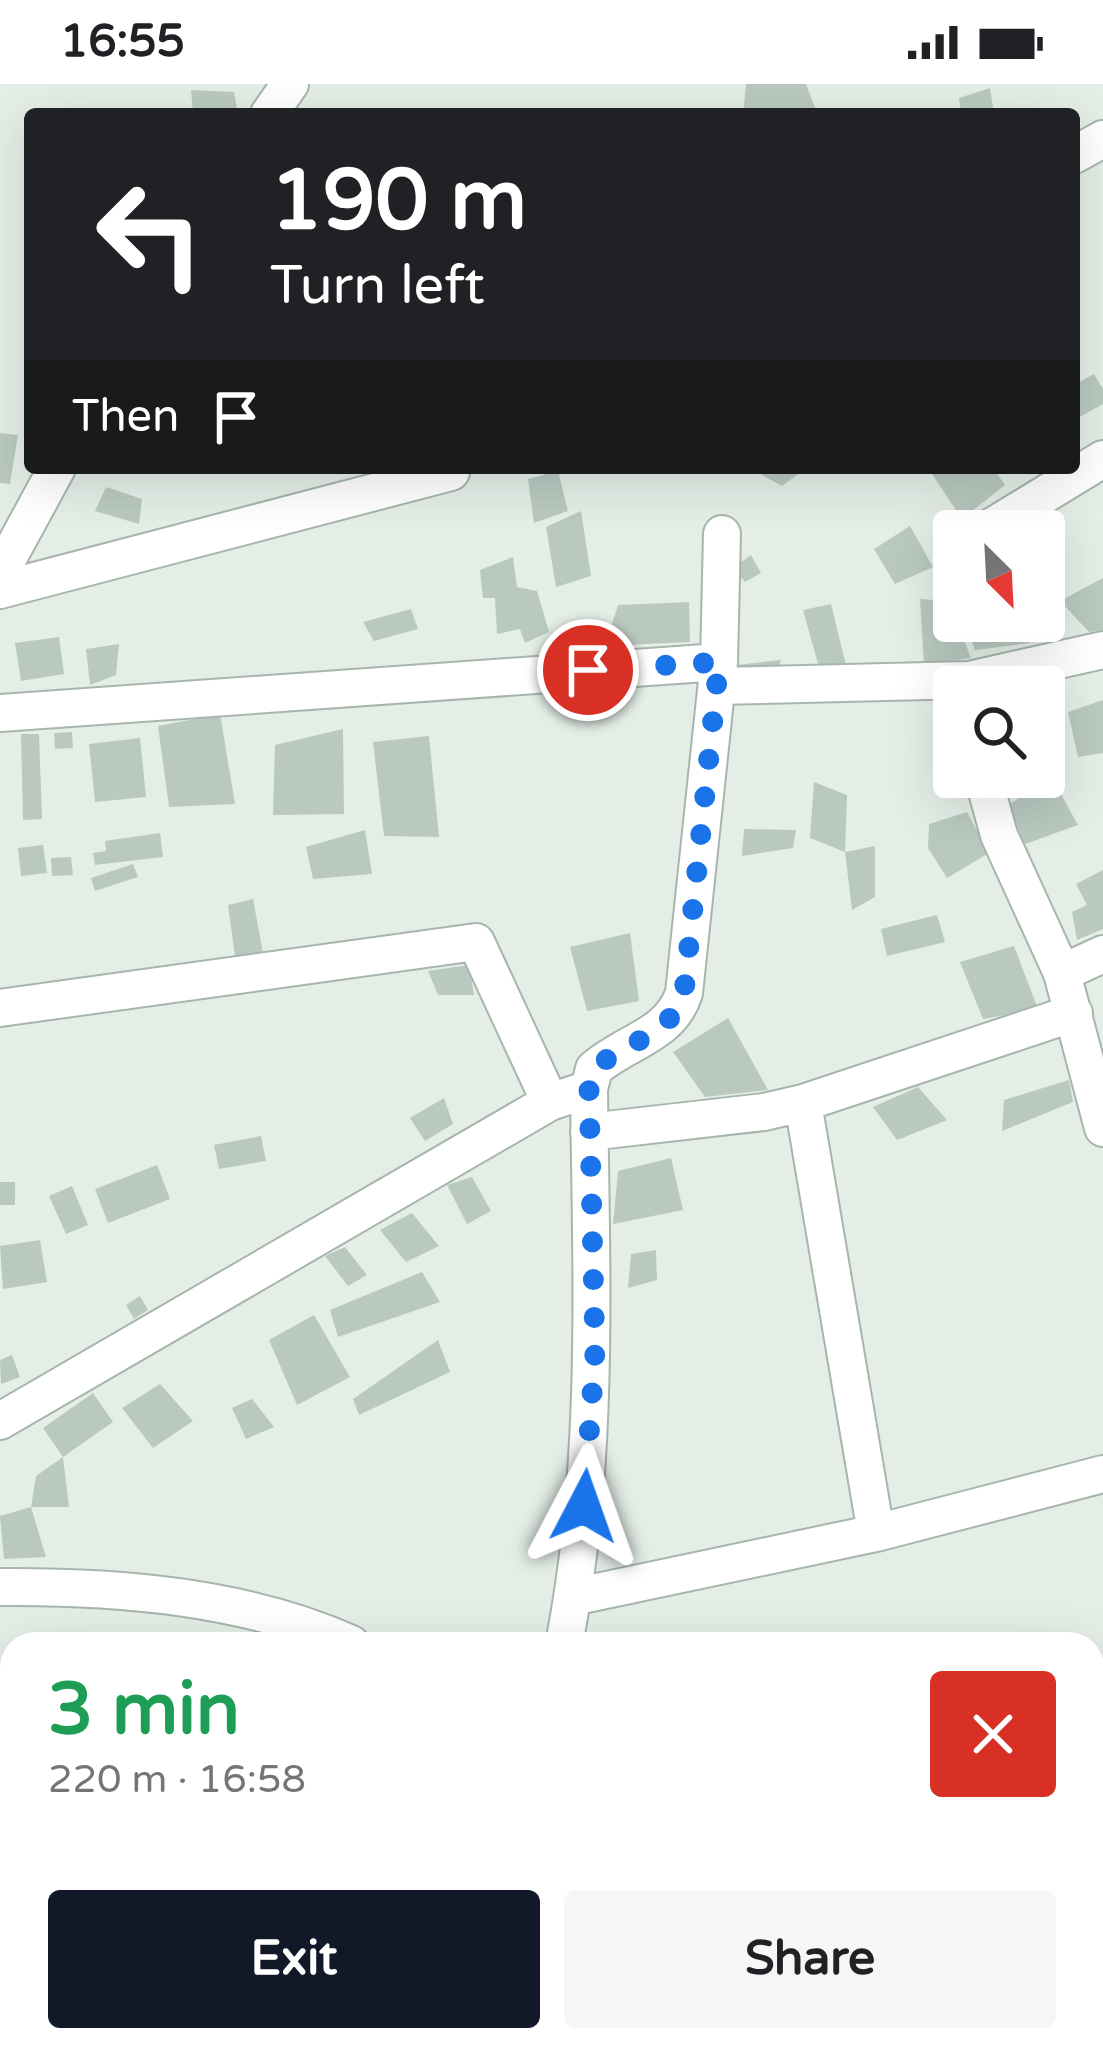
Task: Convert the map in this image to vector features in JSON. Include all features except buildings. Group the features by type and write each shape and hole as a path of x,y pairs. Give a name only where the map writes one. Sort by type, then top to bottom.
{"street":[{"path":"0,573 54,474"},
{"path":"0,590 443,474"},
{"path":"1019,510 1078,474"},
{"path":"566,1632 595,1352 589,1089 594,1069 609,1056 678,1014 718,674 722,534"},
{"path":"1038,666 1103,650"},
{"path":"0,713 718,674 933,682"},
{"path":"989,798 999,836 1062,973 1103,1128"},
{"path":"0,1007 476,943 550,1102"},
{"path":"1062,973 1103,954"},
{"path":"589,1132 764,1112 1074,1012"},
{"path":"0,1421 550,1102 589,1089"},
{"path":"803,1102 876,1533"},
{"path":"573,1597 876,1533 1103,1474"},
{"path":"0,1587 58,1586 240,1607 315,1632"},
{"path":"757,2052 817,2052"}],"route":[{"path":"584,1506 595,1352 589,1089 594,1069 609,1056 665,1027 678,1014 719,662 588,670"}]}
